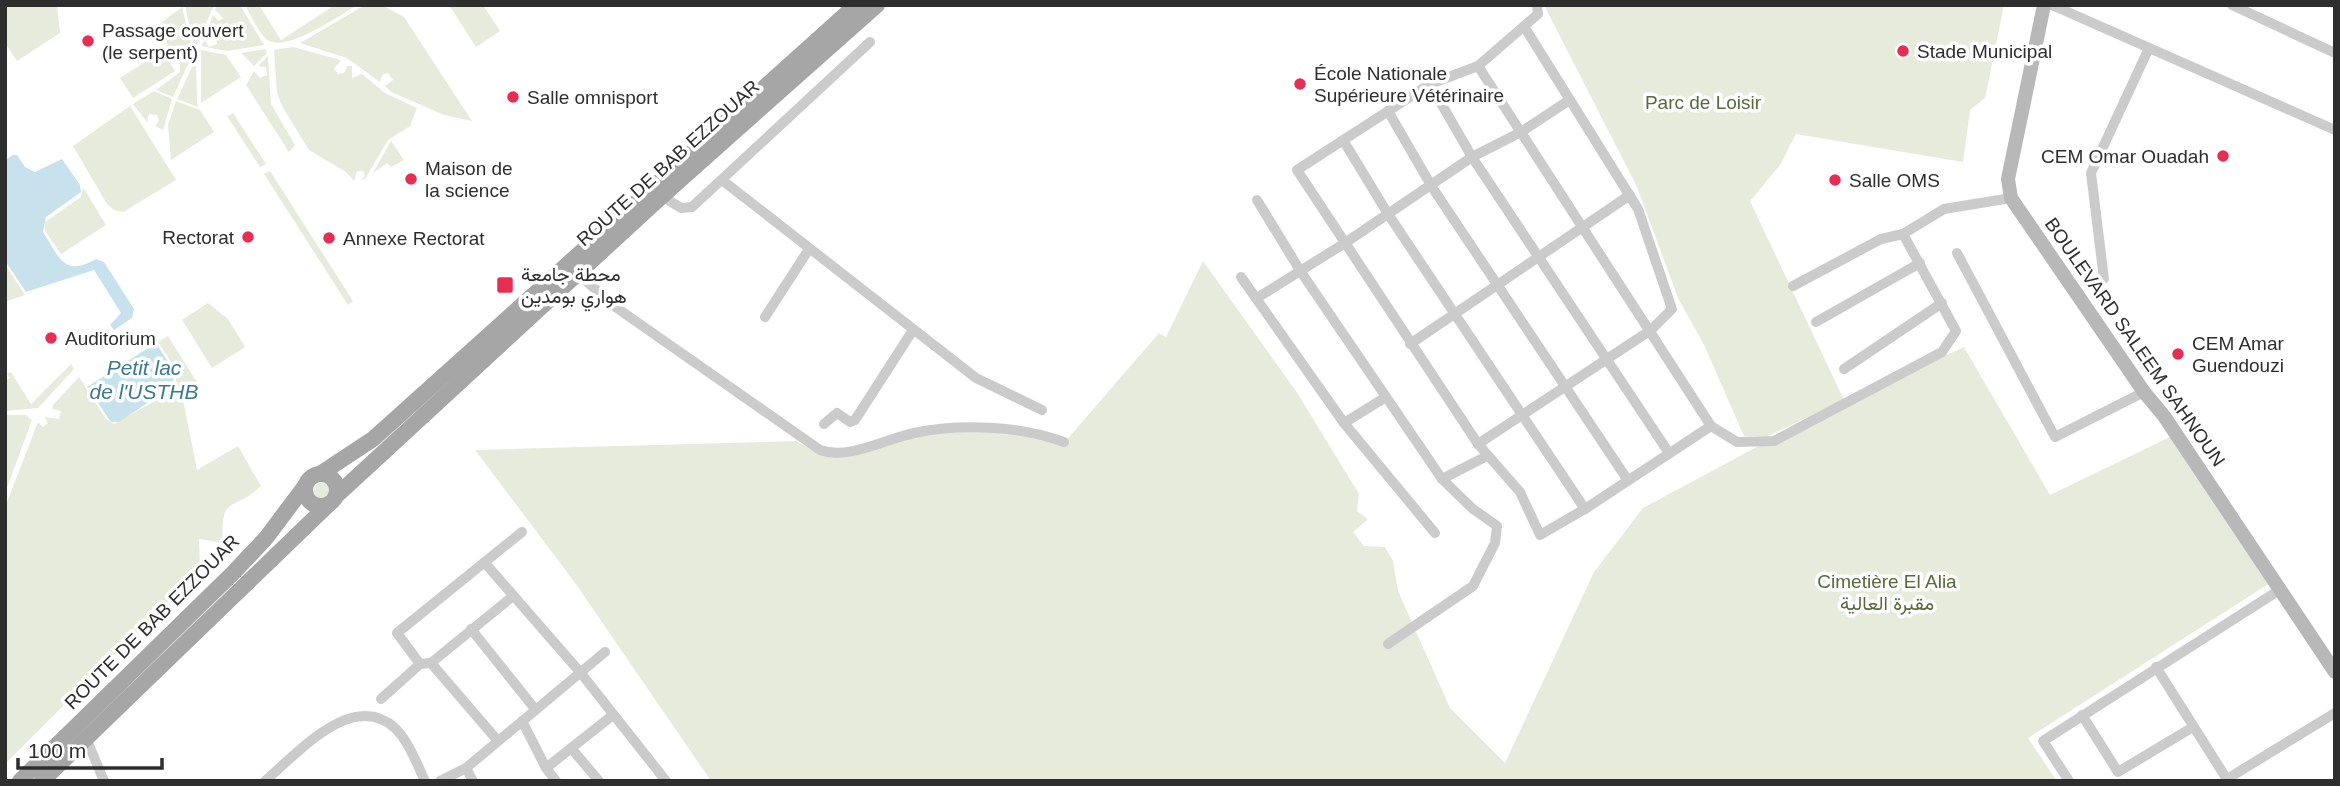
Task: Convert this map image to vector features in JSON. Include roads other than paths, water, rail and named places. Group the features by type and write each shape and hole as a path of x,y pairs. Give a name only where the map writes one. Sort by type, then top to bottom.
{"main road":[{"name":"ROUTE DE BAB EZZOUAR","path":"42,781 511,326 856,5"},
{"name":"ROUTE DE BAB EZZOUAR","path":"573,270 662,196 877,5"},
{"name":"ROUTE DE BAB EZZOUAR","path":"320,474 366,445 511,326"},
{"path":"320,474 333,479 337,487 332,500 319,506 311,502 306,495 305,486 310,478 320,474"},
{"name":"ROUTE DE BAB EZZOUAR","path":"20,781 233,573 266,538 305,486"}],"street":[{"path":"1538,5 1538,14 1525,28 1478,66 1430,83 1297,170 1478,444 1520,492 1540,535 1585,509 1711,426"},
{"path":"1793,286 1881,239 1903,234 1944,209 2011,198 2008,178 2044,5"},
{"path":"2052,5 2335,130"},
{"path":"2232,5 2335,53"},
{"path":"1478,444 1651,330 1672,309 1638,209 1568,101 1525,28"},
{"path":"662,196 687,209 722,180 870,42"},
{"path":"2104,279 2091,173 2149,48"},
{"path":"1478,66 1711,426 1737,442 1774,440 1896,378 1942,352 1951,343 1956,331 1903,234"},
{"path":"1430,83 1472,157 1669,453"},
{"path":"1257,298 1432,187 1472,157 1521,132 1568,101"},
{"path":"1388,111 1432,187 1627,479"},
{"path":"1343,140 1388,214 1585,509"},
{"path":"722,180 976,378 1042,410"},
{"path":"1410,344 1630,195"},
{"name":"BOULEVARD SALEEM SAHNOUN","path":"2011,198 2144,392 2164,416 2335,672"},
{"path":"1257,200 1301,272 1442,479 1497,526 1495,543 1473,586 1388,644"},
{"path":"765,317 809,249"},
{"path":"1957,253 2055,437 2144,392"},
{"path":"1816,322 1920,263"},
{"path":"573,270 614,306 827,452 844,452 916,432 952,429 1024,430 1064,442"},
{"path":"1241,277 1344,423 1435,533"},
{"path":"1844,369 1942,303"},
{"path":"824,424 837,414 850,422 855,420 914,330"},
{"path":"1344,423 1386,397"},
{"path":"1442,479 1487,456"},
{"path":"498,741 397,633 522,532"},
{"path":"485,563 580,672 666,781"},
{"path":"2068,781 2043,741 2281,589"},
{"path":"381,699 513,596"},
{"path":"471,629 535,709"},
{"path":"440,781 466,768 605,652"},
{"path":"2156,667 2227,780 2335,713"},
{"path":"546,768 613,715"},
{"path":"2082,715 2118,772 2193,727"},
{"path":"265,781 331,726 355,716 382,720 395,729 425,781"},
{"path":"522,721 546,768 556,781"},
{"path":"86,738 104,781"},
{"path":"571,748 599,781"},
{"path":"466,768 473,781"}],"water":[{"path":"17,155 25,167 35,172 62,159 80,185 81,192 46,217 43,232 58,256 69,265 85,264 96,259 104,262 134,309 132,318 114,330 110,325 121,313 94,270 26,292 5,261 5,160"},
{"name":"Petit lac de l'USTHB","path":"156,343 174,371 173,386 119,422 111,422 87,387"}],"place":[{"name":"Passage couvert (le serpent)","path":"88,41"},
{"name":"Stade Municipal","path":"1903,51"},
{"name":"École Nationale Supérieure Vétérinaire","path":"1300,84"},
{"name":"Salle omnisport","path":"513,97"},
{"name":"CEM Omar Ouadah","path":"2223,156"},
{"name":"Maison de la science","path":"411,179"},
{"name":"Salle OMS","path":"1835,180"},
{"name":"Rectorat","path":"248,237"},
{"name":"Annexe Rectorat","path":"329,238"},
{"name":"محطة جامعة هواري بومدين","path":"505,285"},
{"name":"Auditorium","path":"51,338"},
{"name":"CEM Amar Guendouzi","path":"2178,354"}],"park label":[{"name":"Parc de Loisir","path":"1703,102"},
{"name":"Cimetière El Alia مقبرة العالية","path":"1887,592"}]}
